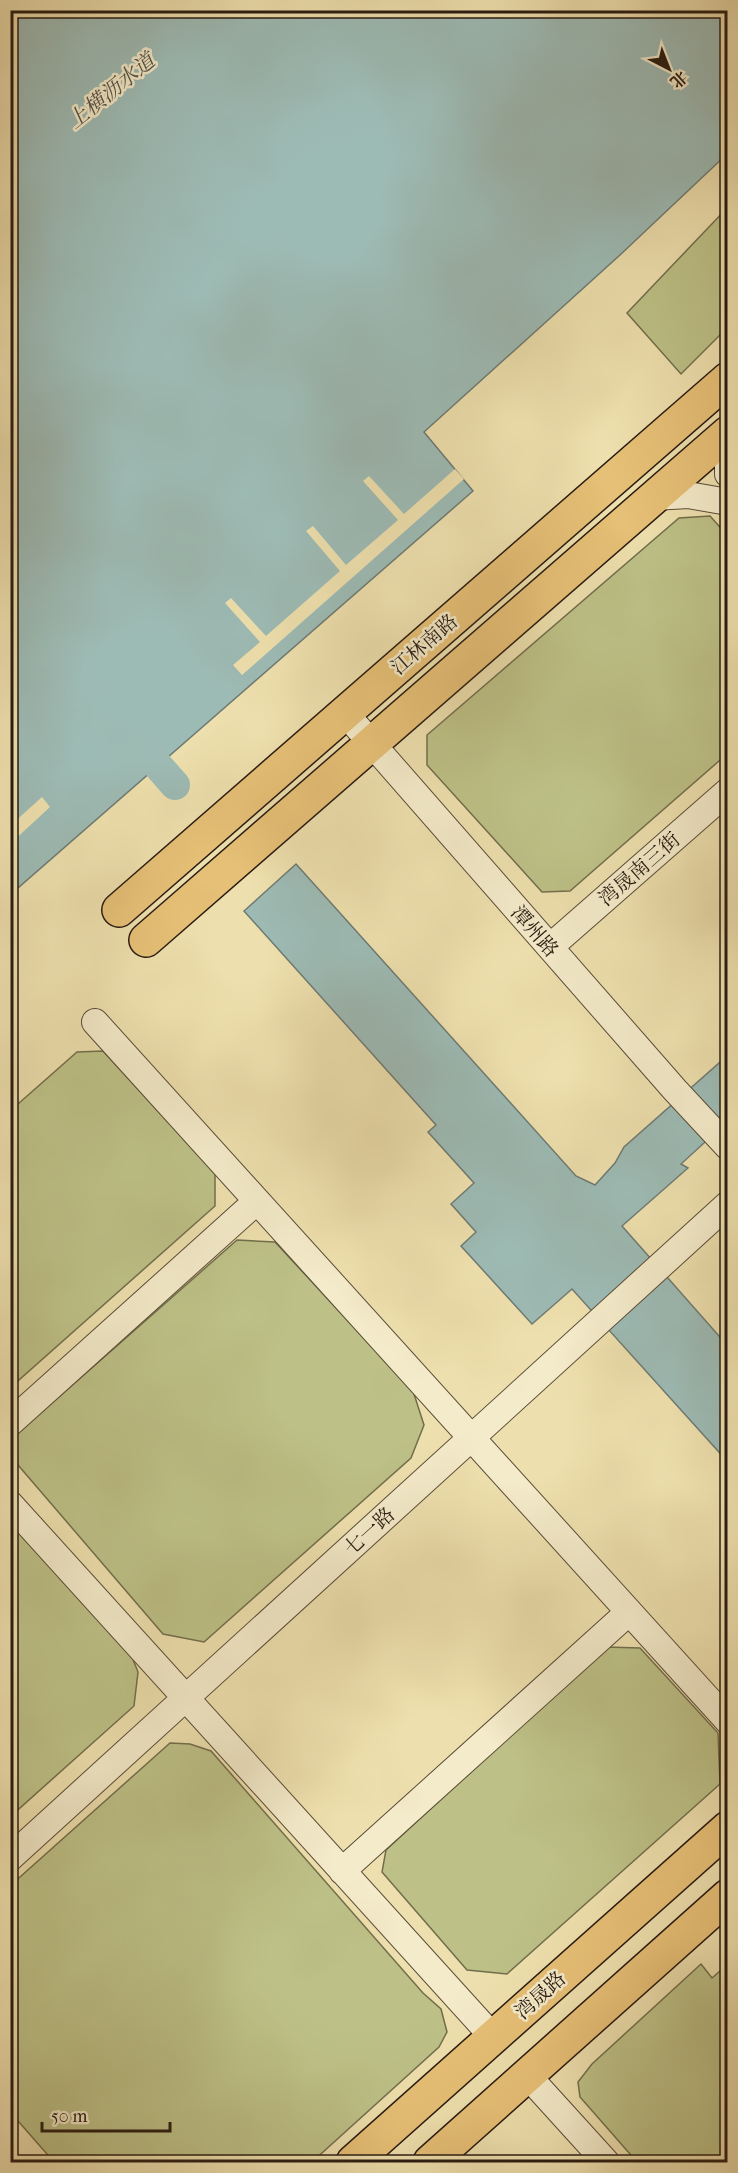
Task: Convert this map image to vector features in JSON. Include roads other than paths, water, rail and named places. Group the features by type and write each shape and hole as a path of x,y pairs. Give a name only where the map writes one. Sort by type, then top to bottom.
{"main road":[{"name":"江林南路","path":"120,910 728,379"},
{"name":"江林南路","path":"146,940 728,432"},
{"name":"湾晟路","path":"353,2163 728,1828"},
{"path":"429,2163 728,1896"}],"street":[{"path":"728,454 728,474"},
{"path":"654,497 688,495 728,502"},
{"name":"潭州路","path":"345,713 675,1090 728,1147"},
{"name":"湾晟南三街","path":"550,947 728,791"},
{"path":"120,910 146,940"},
{"path":"95,1022 728,1721"},
{"path":"10,1423 256,1201"},
{"name":"七一路","path":"10,1858 728,1204"},
{"path":"10,1504 493,2037"},
{"path":"342,1871 629,1612"},
{"path":"527,2075 606,2163"}],"water":[{"name":"上横沥水道","path":"11,11 727,11 727,154 620,255 424,432 473,491 11,894"},
{"path":"296,864 576,1176 595,1185 615,1163 624,1147 727,1056 727,1122 681,1164 688,1168 622,1226 727,1345 727,1461 572,1289 532,1324 461,1246 476,1232 451,1204 474,1183 428,1132 436,1125 244,911"}],"waterway":[{"path":"131,735 175,785"}]}
